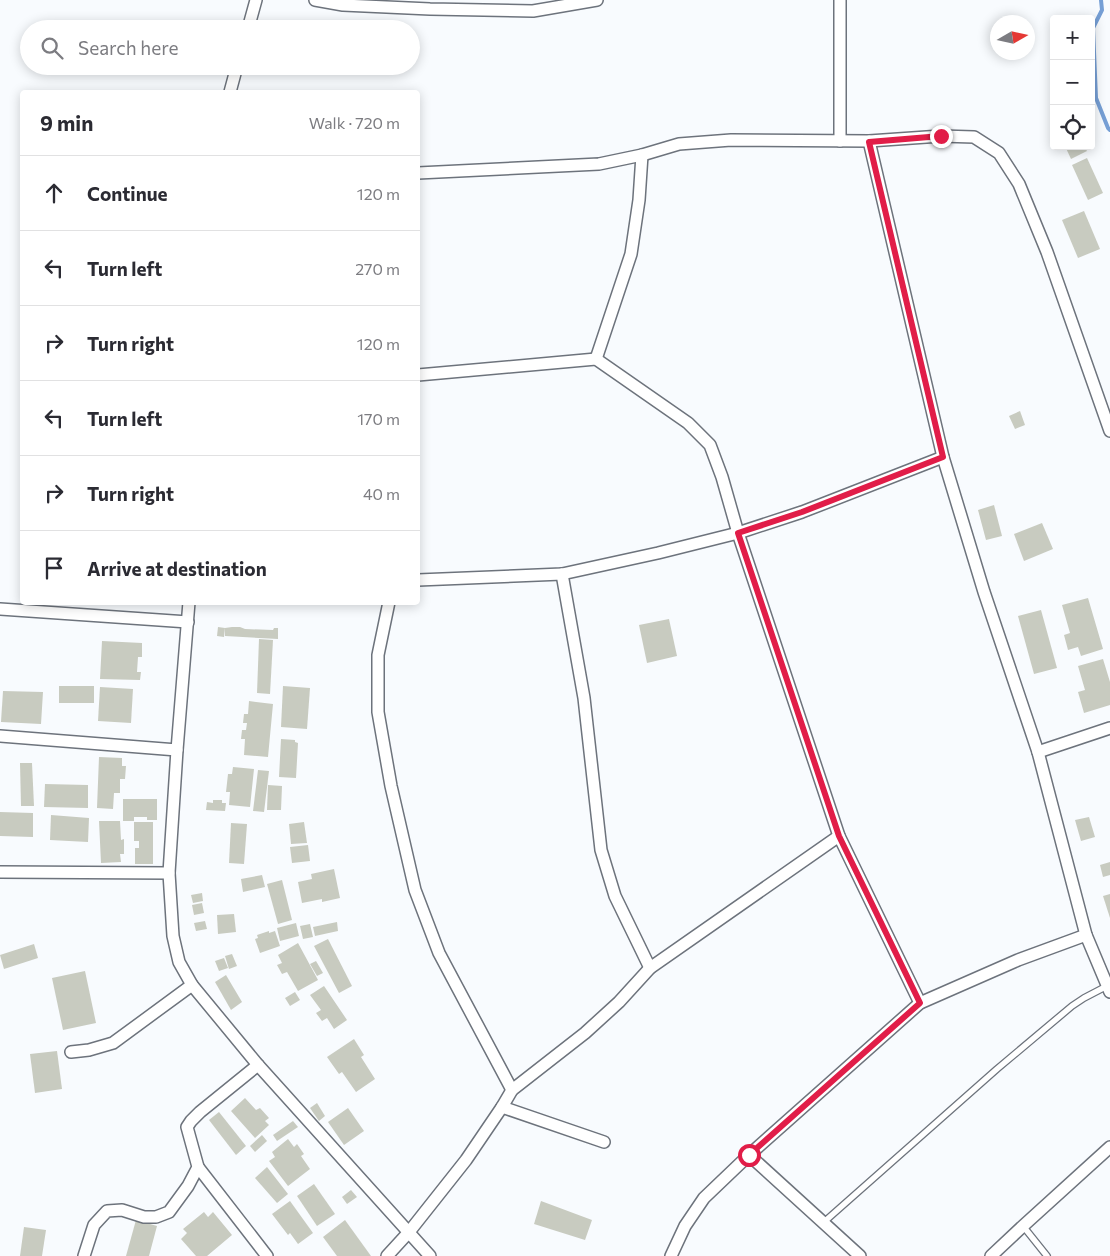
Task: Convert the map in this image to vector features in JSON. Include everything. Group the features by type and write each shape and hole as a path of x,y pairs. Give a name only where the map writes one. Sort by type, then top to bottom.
{"street":[{"path":"250,20 256,0"},
{"path":"315,0 353,5 430,9 533,11 598,0"},
{"path":"840,0 840,141"},
{"path":"231,90 235,75"},
{"path":"420,174 599,164 642,155 679,144 731,140 869,142 941,136 974,137 999,153 1019,184 1047,252 1110,431"},
{"path":"869,142 943,457 984,592 1038,752 1086,935 1109,989"},
{"path":"596,359 631,254 639,200 642,155"},
{"path":"420,375 596,359 688,423 710,445 839,836 920,1003"},
{"path":"420,580 562,574 658,553 738,533 802,512 943,457"},
{"path":"562,574 584,698 601,850 615,896 650,968"},
{"path":"189,605 169,873 172,936 179,962 192,985 258,1065 430,1256"},
{"path":"388,605 378,655 378,712 391,786 414,890 439,953 512,1090"},
{"path":"0,609 188,622"},
{"path":"1038,752 1110,728"},
{"path":"0,736 177,750"},
{"path":"387,1256 409,1232 466,1160 512,1090 585,1033 619,1002 650,968 839,836"},
{"path":"0,872 169,873"},
{"path":"671,1256 685,1226 704,1198 749,1155 920,1003 1018,960 1086,935"},
{"path":"70,1052 89,1050 113,1043 192,985"},
{"path":"258,1065 200,1112 187,1127 198,1167 267,1256"},
{"path":"502,1107 604,1142"},
{"path":"991,1256 1110,1147"},
{"path":"749,1155 860,1256"},
{"path":"84,1256 94,1225 106,1211 122,1210 144,1217 156,1217 169,1212 188,1186 198,1167"}],"lane":[{"path":"824,1222 997,1069 1072,1006 1084,998 1109,989"},
{"path":"1023,1226 1047,1256"}],"building":[{"path":"1067,150 1087,151 1071,159"},
{"path":"1087,158 1103,193 1088,200 1072,165"},
{"path":"1084,211 1100,249 1078,258 1062,220"},
{"path":"1020,411 1025,425 1015,429 1009,416"},
{"path":"994,505 1002,536 986,540 978,510"},
{"path":"1042,523 1053,549 1024,561 1014,534"},
{"path":"1088,598 1103,649 1081,656 1078,647 1068,650 1064,635 1070,633 1062,605"},
{"path":"1041,610 1057,668 1034,674 1018,616"},
{"path":"669,619 677,656 647,663 639,625"},
{"path":"218,627 225,628 224,637 217,636"},
{"path":"225,628 273,630 278,628 278,639 225,636"},
{"path":"259,639 273,640 270,694 257,693"},
{"path":"102,641 142,643 142,657 138,657 137,672 141,672 140,680 100,679"},
{"path":"1103,659 1110,682 1110,705 1084,713 1078,692 1085,690 1078,666"},
{"path":"59,686 94,686 94,703 59,703"},
{"path":"283,686 310,688 307,729 281,727"},
{"path":"100,687 133,689 131,723 98,721"},
{"path":"3,691 43,692 41,724 1,722"},
{"path":"249,701 273,704 268,757 244,755 245,739 241,739 242,730 246,730 247,723 243,723 244,714 248,714"},
{"path":"281,739 295,740 298,743 296,778 279,777"},
{"path":"99,757 122,758 122,766 126,766 125,779 120,779 120,793 114,793 113,809 97,808"},
{"path":"20,763 32,763 34,806 21,806"},
{"path":"233,767 254,769 250,807 229,805 230,792 226,792 228,774 232,774"},
{"path":"258,770 269,771 264,812 253,811"},
{"path":"45,784 88,785 88,808 44,807"},
{"path":"268,785 282,786 281,810 267,810"},
{"path":"123,799 157,799 157,820 147,820 147,817 134,817 134,821 123,821"},
{"path":"213,800 222,800 222,803 226,803 225,811 206,810 207,802 213,803"},
{"path":"0,812 33,813 33,837 0,836"},
{"path":"51,815 89,818 88,842 50,840"},
{"path":"1089,817 1095,837 1081,841 1075,820"},
{"path":"99,821 120,821 121,840 124,839 124,854 120,854 121,862 101,863"},
{"path":"134,822 153,822 153,864 135,864 135,848 139,848 139,841 134,841"},
{"path":"304,822 307,843 291,844 289,824"},
{"path":"231,823 247,824 244,864 229,863"},
{"path":"308,845 310,861 292,863 290,847"},
{"path":"1110,862 1110,875 1103,877 1100,865"},
{"path":"334,869 340,898 322,902 322,899 302,903 298,882 312,879 311,874"},
{"path":"262,875 265,887 243,892 241,879"},
{"path":"282,880 292,920 278,924 267,884"},
{"path":"202,893 203,901 193,903 191,895"},
{"path":"1110,894 1110,918 1103,896"},
{"path":"202,903 204,913 194,915 192,905"},
{"path":"234,914 236,932 218,934 217,915"},
{"path":"205,921 207,929 196,931 194,923"},
{"path":"337,922 338,931 315,936 313,927"},
{"path":"296,923 299,936 280,941 277,928"},
{"path":"310,924 313,937 303,939 300,926"},
{"path":"269,931 269,933 275,931 280,946 260,953 255,939 258,938 257,935"},
{"path":"328,939 352,986 339,993 314,946"},
{"path":"298,943 318,980 298,991 287,972 282,974 277,965 282,963 278,955"},
{"path":"34,944 38,958 4,969 0,955"},
{"path":"232,954 237,966 229,969 225,956"},
{"path":"224,958 228,968 219,971 215,961"},
{"path":"316,961 323,973 317,976 310,964"},
{"path":"85,971 96,1023 63,1030 52,978"},
{"path":"226,975 242,1002 231,1010 215,982"},
{"path":"324,986 347,1020 334,1029 327,1018 322,1021 316,1013 321,1010 310,995"},
{"path":"295,992 300,1000 290,1006 285,998"},
{"path":"354,1039 364,1055 361,1057 375,1079 356,1092 342,1072 339,1074 327,1057"},
{"path":"57,1051 62,1089 35,1093 30,1054"},
{"path":"245,1098 256,1110 260,1108 269,1118 265,1121 269,1125 255,1138 231,1111"},
{"path":"317,1103 325,1116 319,1121 310,1108"},
{"path":"348,1108 364,1131 344,1145 328,1122"},
{"path":"219,1112 246,1146 236,1155 209,1120"},
{"path":"293,1121 298,1127 277,1141 273,1135"},
{"path":"262,1135 267,1141 255,1152 250,1146"},
{"path":"288,1139 294,1147 297,1144 304,1154 301,1156 310,1169 288,1186 269,1161 275,1157 272,1152"},
{"path":"267,1167 288,1194 277,1203 255,1178"},
{"path":"314,1184 335,1214 317,1226 297,1196"},
{"path":"351,1190 357,1197 347,1204 342,1197"},
{"path":"290,1201 313,1233 298,1244 290,1233 288,1235 272,1214"},
{"path":"541,1201 592,1220 585,1240 534,1224"},
{"path":"204,1212 208,1217 213,1212 232,1235 207,1256 196,1256 181,1239 187,1233 183,1229"},
{"path":"136,1220 157,1226 149,1256 126,1256"},
{"path":"345,1220 371,1256 337,1256 323,1237"},
{"path":"24,1227 46,1230 42,1256 20,1256"}],"waterway":[{"path":"1101,0 1102,10 1093,28 1096,98 1110,130"}],"route":[{"path":"749,1155 920,1003 839,836 738,533 802,512 943,457 869,142 941,136"}]}
